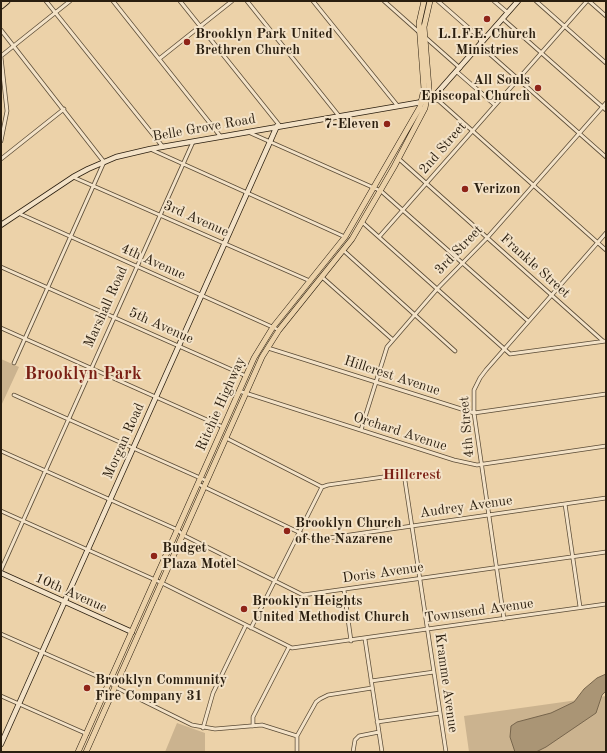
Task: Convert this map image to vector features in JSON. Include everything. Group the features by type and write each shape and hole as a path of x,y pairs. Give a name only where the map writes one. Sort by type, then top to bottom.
{"highway":[{"path":"1,6 8,1"}],"main road":[{"name":"Ritchie Highway","path":"78,752 246,376 273,327 345,237 375,189 422,102 424,89 419,32 420,16 424,1"},
{"path":"428,98 424,36 425,18 430,1"},
{"name":"Ritchie Highway","path":"86,752 246,393 268,348 279,330 344,251 381,191 428,98"}],"street":[{"path":"46,1 163,147"},
{"path":"1,141 7,110 1,57 70,1"},
{"path":"113,1 220,137"},
{"path":"180,1 278,126"},
{"path":"159,59 232,1"},
{"path":"247,1 339,116"},
{"path":"313,1 397,105"},
{"path":"384,1 424,36 495,105"},
{"path":"438,1 479,37 483,48 606,157"},
{"path":"494,1 508,13"},
{"name":"Belle Grove Road","path":"1,224 73,177 104,162 150,149 397,105 422,102 437,93 518,1"},
{"path":"536,1 606,63"},
{"path":"588,1 606,16"},
{"name":"2nd Street","path":"379,237 588,1"},
{"path":"503,18 606,110"},
{"path":"1,30 104,162 14,363"},
{"path":"428,98 439,101 606,250"},
{"name":"3rd Street","path":"361,430 387,347 438,288 487,238 606,103"},
{"path":"1,159 64,109"},
{"name":"Morgan Road","path":"1,744 278,126"},
{"path":"247,132 381,191 528,321"},
{"name":"Marshall Road","path":"1,570 136,266 193,142"},
{"path":"150,149 345,237"},
{"name":"Frankle Street","path":"398,159 604,341"},
{"name":"3rd Avenue","path":"73,177 310,282"},
{"name":"4th Avenue","path":"18,213 279,330"},
{"path":"362,222 438,288 510,354 604,341"},
{"name":"4th Street","path":"504,618 474,413 473,396 476,384 504,348 606,233"},
{"path":"344,251 455,351"},
{"name":"5th Avenue","path":"1,267 246,376"},
{"path":"322,277 393,340"},
{"path":"1,328 223,427"},
{"name":"Hillcrest Avenue","path":"268,348 474,413 606,394"},
{"name":"Orchard Avenue","path":"239,391 454,460 481,464 606,446"},
{"path":"14,395 207,481"},
{"path":"226,438 322,487 251,628"},
{"path":"1,451 178,530"},
{"name":"Kramme Avenue","path":"322,487 404,474 446,752"},
{"name":"Audrey Avenue","path":"198,484 312,540 606,498"},
{"path":"565,504 580,607"},
{"name":"Townsend Avenue","path":"1,510 156,580 289,647 296,649 606,604"},
{"name":"Doris Avenue","path":"178,530 183,535 303,595 606,552"},
{"name":"10th Avenue","path":"1,573 132,632"},
{"path":"344,590 351,641"},
{"path":"203,728 213,693 246,625"},
{"path":"1,634 110,682 115,687 185,722 203,728 226,729 253,726 270,727 286,734 297,736"},
{"path":"365,639 382,752"},
{"path":"253,726 253,717 289,647"},
{"path":"371,681 434,672"},
{"path":"297,752 297,736 316,702 320,698 328,695 372,688"},
{"path":"1,696 87,734"},
{"path":"377,722 440,713"},
{"path":"353,752 355,740 359,736 379,732"}],"shaded area":[{"path":"1,359 19,367 1,406"},
{"path":"606,674 606,691 602,695 596,713 546,747 536,752 515,752 510,737 511,726 517,722 551,713 574,702 584,689 597,678"},
{"path":"606,696 606,752 469,752 464,716"},
{"path":"177,723 205,733 205,752 165,752"}],"place":[{"name":"L.I.F.E. Church Ministries","path":"487,19"},
{"name":"Brooklyn Park United Brethren Church","path":"187,42"},
{"name":"All Souls Episcopal Church","path":"538,88"},
{"name":"7-Eleven","path":"387,124"},
{"name":"Verizon","path":"465,189"},
{"name":"Brooklyn Church of the Nazarene","path":"287,531"},
{"name":"Budget Plaza Motel","path":"154,556"},
{"name":"Brooklyn Heights United Methodist Church","path":"244,609"},
{"name":"Brooklyn Community Fire Company 31","path":"87,688"}],"district":[{"name":"Brooklyn Park","path":"83,374"},
{"name":"Hillcrest","path":"412,475"}]}
